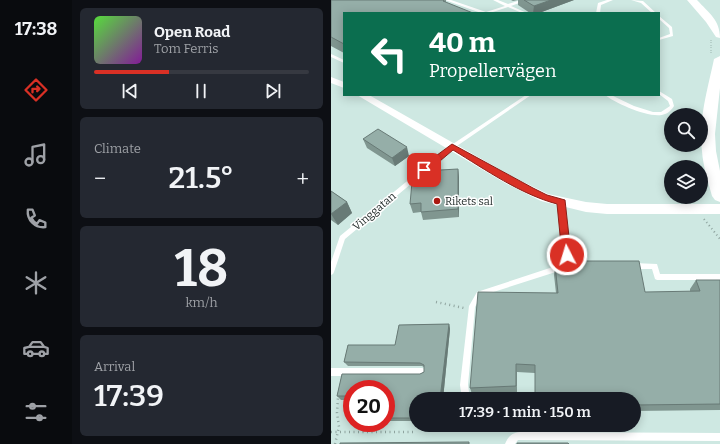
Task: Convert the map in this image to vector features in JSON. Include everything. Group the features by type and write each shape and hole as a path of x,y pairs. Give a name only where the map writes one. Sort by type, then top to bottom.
{"street":[{"path":"692,0 710,20 716,37"},
{"path":"715,57 708,136 710,159 720,196"},
{"path":"331,80 343,85"},
{"path":"364,96 530,191 545,198 607,209 720,209"}],"lane":[{"path":"447,0 483,12"},
{"path":"495,0 523,12"},
{"path":"489,12 525,0"},
{"path":"592,0 599,4 611,0"},
{"path":"633,0 642,2 653,12"},
{"path":"598,12 599,4"},
{"path":"660,18 671,28 672,35 660,40"},
{"path":"331,55 343,61"},
{"path":"609,96 635,108 658,114 666,112 672,106 670,100 660,93"},
{"name":"Vinggatan","path":"331,272 342,238 452,147 528,96"},
{"path":"465,392 464,385 471,309 474,300 479,294 571,266 562,202"},
{"path":"625,266 655,266 657,277 720,277"},
{"path":"331,372 422,372"},
{"path":"509,444 516,436 720,436"}],"path":[{"path":"715,57 716,37"},
{"path":"436,302 471,309"},
{"path":"335,444 338,432 338,400 340,393"},
{"path":"331,432 409,432"}],"building":[{"path":"331,0 444,0 443,1 470,12 343,12 343,43 331,37"},
{"path":"524,0 551,0 534,6"},
{"path":"378,129 407,147 392,158 363,139"},
{"name":"Rikets sal","path":"458,169 458,209 421,212 421,203 410,204 412,182 423,181 423,171"},
{"path":"331,191 347,202 331,214"},
{"path":"567,261 639,261 645,292 700,291 696,280 720,280 720,404 641,405 641,392 535,392 535,365 516,364 516,386 470,388 478,292 558,293 555,265"},
{"path":"449,324 441,392 409,392 409,418 395,418 395,380 343,380 343,396 337,396 342,374 420,374 424,372 424,365 420,363 344,362 348,345 395,345 399,325"},
{"path":"469,442 469,444 340,444 340,443"},
{"path":"568,443 569,444 517,444"}],"place":[{"name":"Rikets sal","path":"437,201"}],"route":[{"path":"424,170 452,147 530,191 545,198 562,202 567,255"}]}
